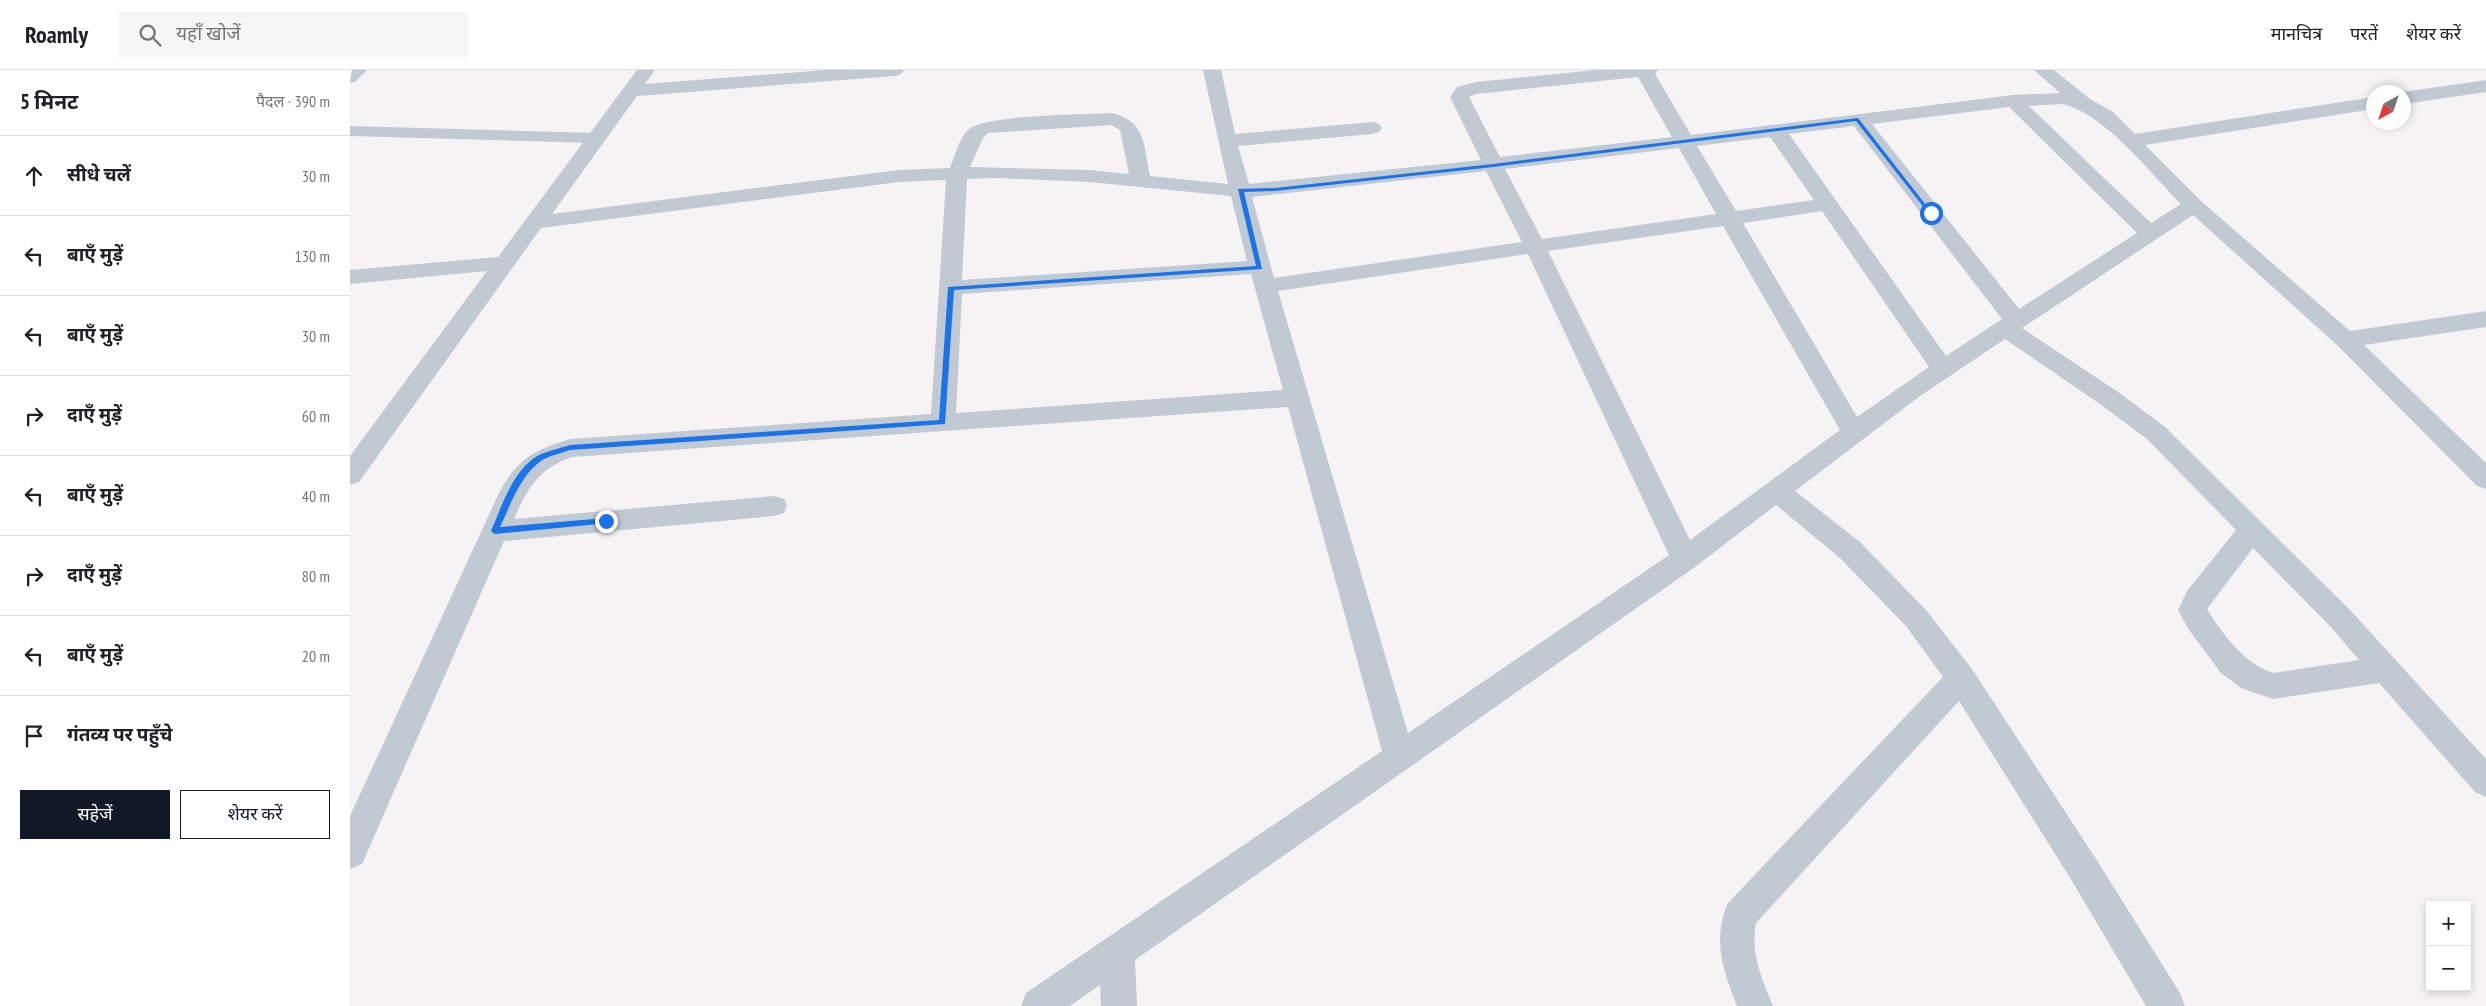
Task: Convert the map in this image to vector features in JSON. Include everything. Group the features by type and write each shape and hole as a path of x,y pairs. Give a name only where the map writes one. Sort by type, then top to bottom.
{"street":[{"path":"350,475 503,263 646,70"},
{"path":"629,91 835,72 895,70"},
{"path":"1212,70 1227,141 1262,276 1400,758"},
{"path":"1649,70 1476,88 1464,91 1459,97 1534,246 1685,560"},
{"path":"2043,70 2084,103 2106,116 2194,205 2344,340 2483,472"},
{"path":"1644,71 1854,433"},
{"path":"2411,97 2486,86"},
{"path":"533,222 900,176 996,172 1090,176 1240,191 1275,190 1493,166 1684,140 2013,101 2063,98 2084,103"},
{"path":"2013,101 2150,234"},
{"path":"2130,141 2366,104"},
{"path":"942,422 957,174 974,135 982,130 996,126 1112,119 1122,122 1129,128 1141,180"},
{"path":"1858,119 2011,325 2156,433 2340,618 2486,782"},
{"path":"1227,141 1372,128"},
{"path":"1775,129 1943,369"},
{"path":"950,288 1262,276 1534,246 1827,204"},
{"path":"1039,1006 1685,560 1854,433 1943,369 2194,205"},
{"path":"350,277 503,263"},
{"path":"2344,340 2486,319"},
{"path":"350,853 512,493 525,471 541,458 570,448 1298,398"},
{"path":"1777,491 1850,550 1916,618 1961,678 2084,870 2167,1006"},
{"path":"495,531 774,506"},
{"path":"2252,530 2197,599 2192,610 2199,622 2232,664 2252,679 2273,686 2386,669"},
{"path":"1755,1006 1736,958 1737,930 1740,915 1961,678"},
{"path":"1116,954 1119,1006"}],"lane":[{"path":"350,79 360,70"},
{"path":"350,131 595,138"}],"route":[{"path":"606,521 495,531 512,493 525,471 541,458 570,448 942,422 950,288 1260,267 1240,191 1275,190 1493,166 1858,119 1931,213"}]}
